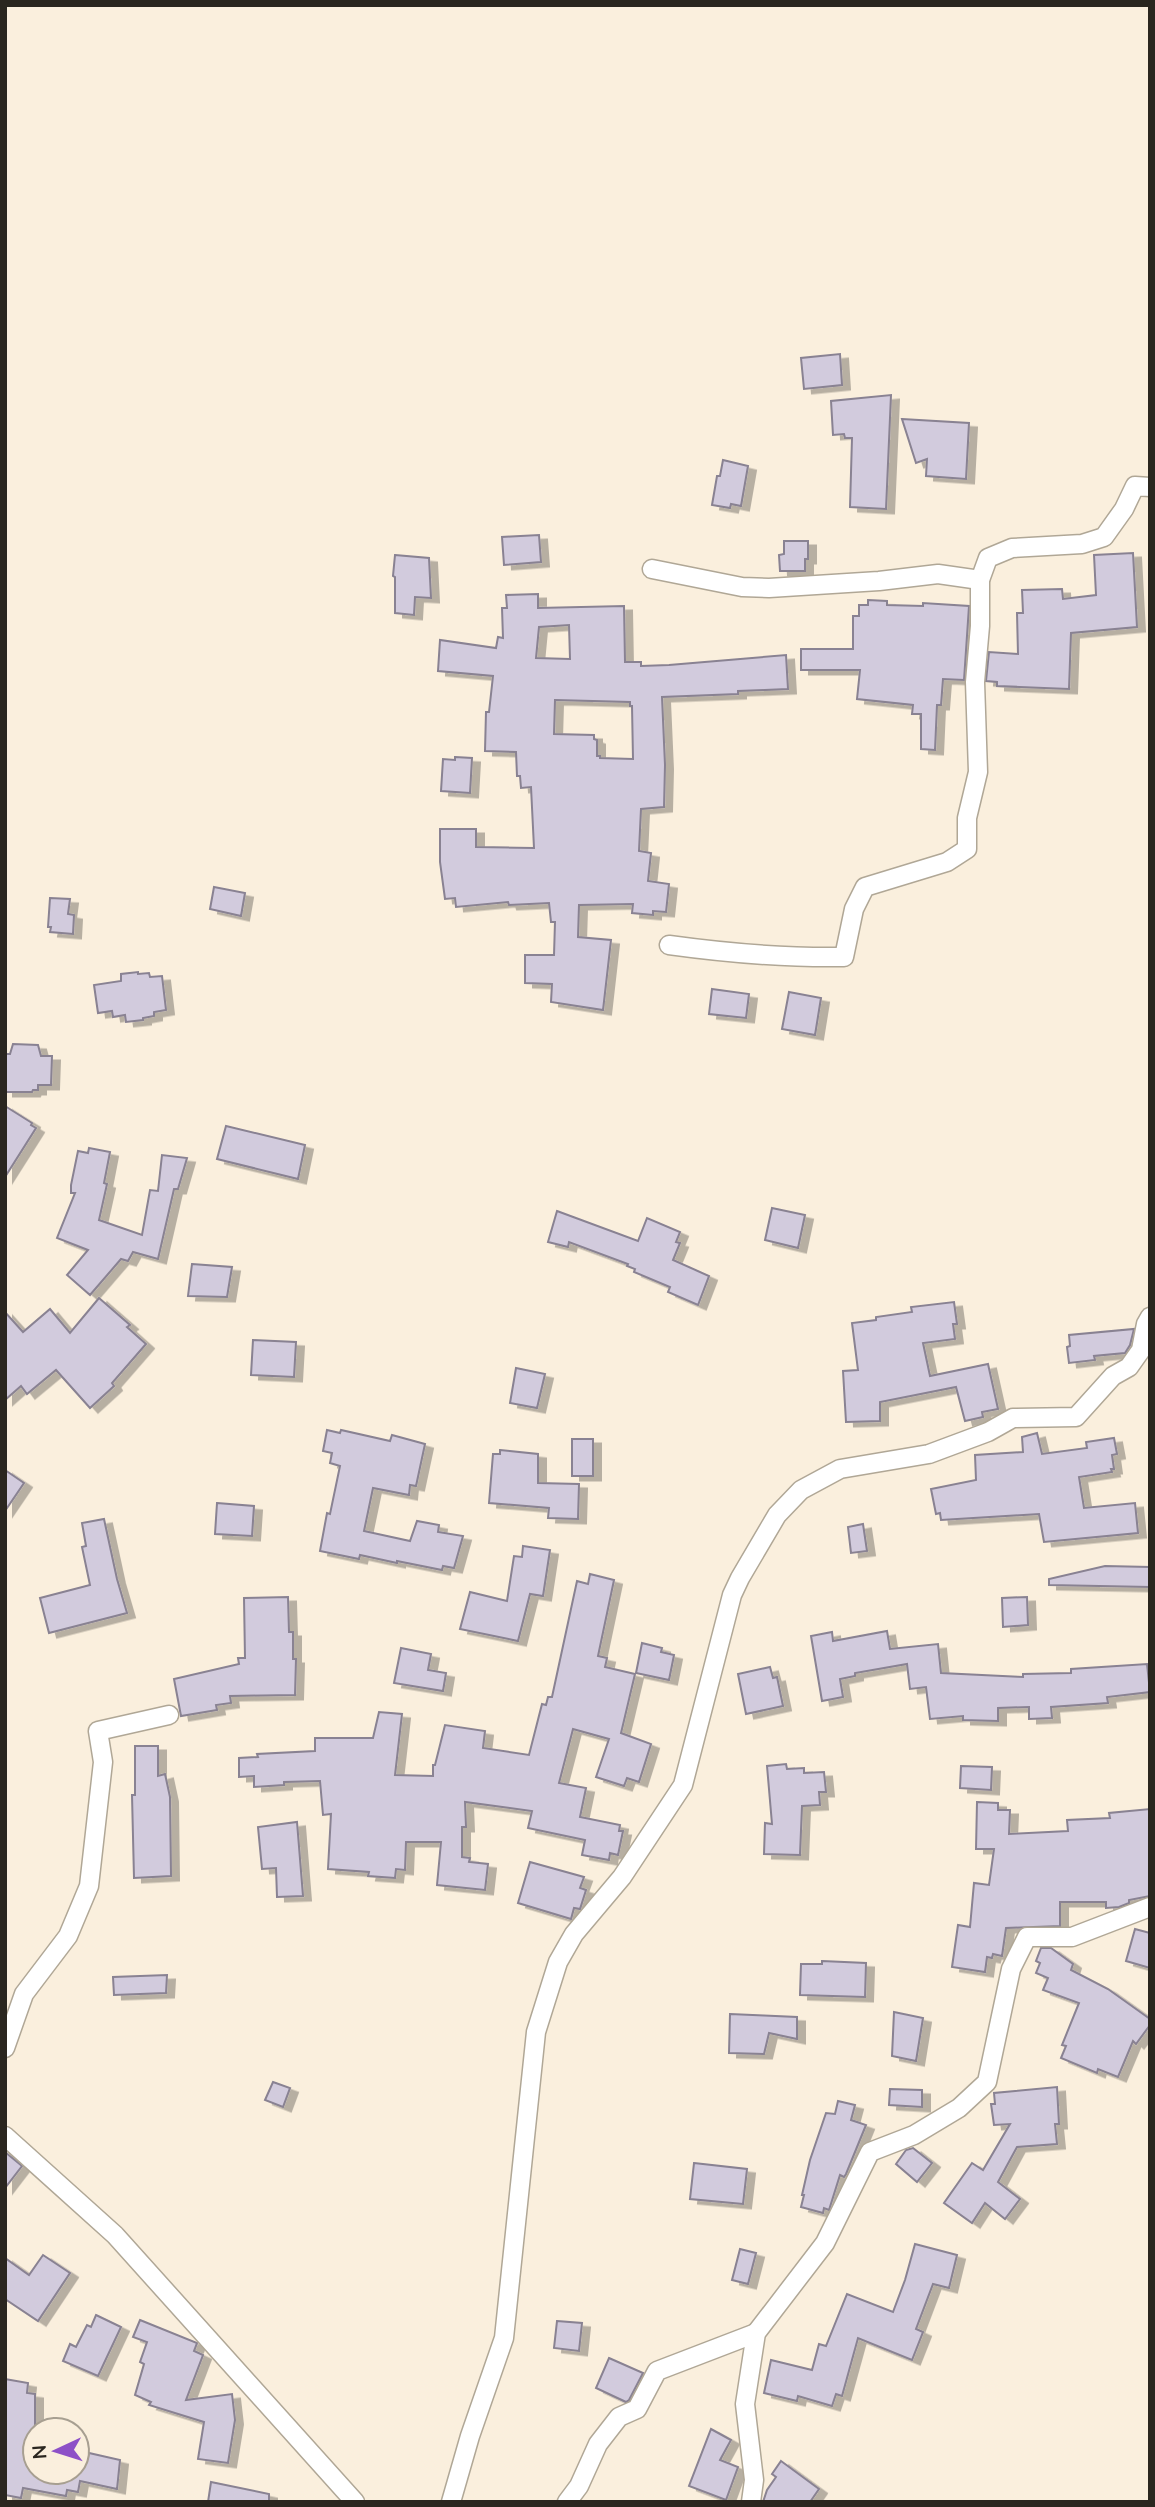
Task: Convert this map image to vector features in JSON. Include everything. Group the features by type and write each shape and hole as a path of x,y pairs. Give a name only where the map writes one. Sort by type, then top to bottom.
{"street":[{"path":"669,945 739,951 768,957 844,957 854,909 865,887 947,862 967,849 967,818 978,772 975,682 981,626 980,580 988,558 1012,548 1082,544 1104,537 1124,509 1135,486 1150,487"},
{"path":"652,569 743,587 769,588 879,581 938,574 980,580"},
{"path":"451,2502 470,2436 504,2338 536,2032 558,1962 574,1934 622,1877 683,1785 733,1595 777,1515 802,1490 840,1469 929,1454 988,1432 1013,1418 1076,1417 1114,1376 1129,1367 1142,1350 1146,1324 1150,1317"},
{"path":"5,2048 24,1994 68,1936 89,1886 103,1762 98,1731 169,1715"},
{"path":"751,2502 754,2480 745,2404 756,2333 825,2243 870,2152 914,2135 959,2108 987,2082 1011,1969 1027,1937 1072,1937 1150,1907"},
{"path":"5,2136 121,2242 355,2502"},
{"path":"567,2502 579,2486 598,2444 619,2417 637,2409 657,2371 756,2333"}],"building":[{"path":"840,354 842,385 804,389 801,358"},
{"path":"891,395 886,509 850,507 852,438 845,438 844,434 833,435 831,401"},
{"path":"902,419 969,423 966,479 926,476 927,459 916,463"},
{"path":"723,460 748,466 741,506 731,504 730,508 712,505"},
{"path":"539,535 541,562 504,565 502,537"},
{"path":"784,541 808,541 805,571 780,571 779,555 784,554"},
{"path":"1133,553 1137,627 1071,633 1069,689 997,686 997,682 986,681 989,652 1018,654 1017,613 1023,613 1022,590 1062,589 1063,599 1096,595 1094,555"},
{"path":"395,555 429,558 431,598 415,597 414,615 395,613"},
{"path":"538,594 538,608 624,606 625,662 641,662 641,666 786,655 788,689 662,697 664,807 641,809 639,851 651,853 648,881 669,884 666,912 653,911 653,915 632,913 633,904 579,905 578,937 611,940 603,1010 551,1002 552,984 525,983 525,955 554,955 555,922 551,922 549,903 509,905 508,902 456,907 455,898 445,899 440,862 440,829 476,829 476,847 534,848 531,787 521,788 520,776 517,776 516,752 485,751 486,712 489,712 493,676 438,671 440,640 496,648 498,637 503,638 502,608 507,608 506,595","holes":["569,625 570,659 536,658 539,627","555,700 630,702 633,759 600,758 597,756 597,740 594,735 554,734"]},
{"path":"868,600 887,601 887,605 923,606 923,603 969,606 964,680 943,679 941,705 937,705 935,750 921,749 921,714 912,714 913,705 857,699 860,670 801,670 801,649 853,649 853,616 859,616 859,605 868,605"},
{"path":"455,757 472,758 470,793 441,791 443,759 455,760"},
{"path":"214,887 245,893 241,916 210,909"},
{"path":"50,898 70,899 68,914 74,915 73,934 50,932"},
{"path":"149,973 150,977 162,976 166,1010 154,1012 154,1016 143,1020 126,1022 125,1015 113,1017 112,1011 98,1013 94,985 121,981 121,974"},
{"path":"712,989 749,994 746,1018 709,1014"},
{"path":"789,992 821,998 815,1035 782,1029"},
{"path":"13,1044 38,1045 41,1056 52,1056 51,1085 38,1085 38,1090 32,1092 5,1092 5,1054 10,1054"},
{"path":"5,1106 36,1128 5,1177"},
{"path":"226,1126 305,1145 298,1179 217,1159"},
{"path":"89,1148 110,1152 104,1183 107,1184 99,1220 142,1235 150,1190 158,1191 162,1155 187,1158 178,1189 174,1189 158,1259 133,1252 128,1261 121,1259 90,1295 67,1275 88,1250 57,1238 75,1193 71,1193 71,1185 78,1151 88,1153"},
{"path":"772,1208 805,1215 798,1248 765,1240"},
{"path":"557,1211 638,1241 647,1218 680,1232 676,1242 680,1243 673,1260 709,1276 698,1305 668,1292 670,1287 634,1272 635,1269 627,1266 628,1264 569,1242 568,1247 548,1242"},
{"path":"192,1264 232,1267 227,1297 188,1296"},
{"path":"99,1298 130,1325 127,1327 146,1344 112,1383 114,1386 90,1408 56,1370 27,1394 21,1386 5,1400 5,1312 23,1332 50,1309 70,1333"},
{"path":"954,1302 957,1324 953,1324 955,1339 923,1343 930,1376 988,1364 998,1409 982,1412 983,1417 965,1421 956,1387 880,1402 880,1421 846,1422 843,1371 858,1370 852,1323 912,1312 911,1307"},
{"path":"1134,1329 1125,1353 1094,1356 1095,1360 1069,1363 1069,1335"},
{"path":"253,1340 296,1342 294,1377 251,1375"},
{"path":"516,1368 545,1374 537,1408 510,1403"},
{"path":"327,1430 340,1433 341,1430 390,1441 392,1435 425,1444 416,1486 410,1485 409,1495 373,1488 364,1531 410,1541 417,1521 439,1525 438,1532 463,1536 454,1568 443,1566 442,1570 360,1555 359,1559 320,1551 340,1466 330,1463 332,1453 323,1451"},
{"path":"1037,1433 1042,1454 1087,1448 1086,1442 1114,1438 1117,1454 1112,1455 1112,1472 1079,1477 1084,1508 1135,1503 1138,1533 1044,1542 1039,1514 941,1520 940,1513 936,1514 931,1489 976,1480 975,1455 1023,1452 1022,1437"},
{"path":"572,1439 593,1439 593,1476 572,1476"},
{"path":"500,1450 538,1454 538,1483 579,1484 578,1519 548,1518 549,1508 489,1503 493,1454 500,1454"},
{"path":"5,1470 24,1483 5,1511"},
{"path":"217,1503 254,1506 252,1536 215,1534"},
{"path":"104,1519 127,1613 49,1633 40,1598 90,1585 82,1547 86,1546 82,1523"},
{"path":"863,1524 867,1551 851,1553 848,1527"},
{"path":"523,1546 550,1550 543,1596 530,1594 518,1641 460,1629 470,1592 507,1601 514,1556 522,1557"},
{"path":"1105,1566 1150,1567 1150,1587 1049,1585 1049,1579"},
{"path":"590,1574 614,1580 598,1656 607,1658 605,1667 635,1674 621,1733 651,1744 639,1782 627,1778 624,1786 596,1777 609,1739 573,1729 559,1783 586,1788 580,1817 620,1825 619,1831 623,1831 618,1855 610,1853 609,1860 582,1855 585,1840 528,1828 532,1811 465,1802 466,1827 462,1827 462,1857 470,1858 469,1862 488,1864 485,1890 437,1885 441,1842 406,1842 405,1870 396,1869 395,1878 368,1876 369,1872 328,1869 331,1814 323,1815 320,1781 284,1782 284,1785 254,1787 254,1776 239,1777 239,1758 258,1757 257,1754 315,1751 315,1738 373,1738 379,1712 402,1714 395,1775 433,1776 433,1765 445,1725 485,1731 483,1748 529,1755 542,1704 546,1705 548,1697 552,1697 577,1581 588,1584"},
{"path":"288,1597 289,1632 293,1632 293,1659 296,1659 295,1695 230,1696 231,1703 216,1705 217,1710 181,1716 174,1679 239,1664 238,1658 245,1658 244,1598"},
{"path":"1027,1597 1028,1625 1003,1627 1002,1598"},
{"path":"887,1631 890,1649 938,1644 941,1673 1023,1677 1023,1674 1071,1673 1071,1669 1147,1664 1150,1692 1107,1697 1108,1703 1051,1707 1052,1718 1029,1719 1029,1707 998,1708 998,1721 963,1720 963,1716 930,1719 926,1687 910,1689 907,1664 855,1673 855,1676 840,1679 843,1697 822,1701 811,1636 832,1632 833,1641"},
{"path":"642,1643 662,1648 661,1652 674,1655 669,1680 636,1673"},
{"path":"401,1648 431,1654 428,1670 446,1673 443,1691 394,1683"},
{"path":"770,1667 773,1678 777,1677 783,1706 746,1714 738,1674"},
{"path":"135,1746 158,1746 158,1776 165,1774 170,1797 171,1876 134,1878 132,1795 135,1795"},
{"path":"786,1764 787,1769 804,1768 804,1773 824,1772 826,1792 819,1792 820,1805 802,1806 800,1855 764,1854 765,1823 772,1824 767,1766"},
{"path":"961,1766 992,1767 991,1790 960,1788"},
{"path":"977,1802 998,1803 998,1810 1010,1810 1009,1834 1068,1831 1067,1820 1110,1818 1109,1813 1150,1809 1150,1896 1129,1900 1129,1903 1119,1907 1106,1908 1106,1902 1060,1902 1060,1926 1006,1928 1002,1956 993,1954 992,1958 987,1957 985,1972 952,1967 958,1925 970,1927 974,1883 989,1885 994,1849 976,1849"},
{"path":"297,1822 303,1896 277,1897 276,1868 262,1869 258,1827"},
{"path":"530,1862 584,1877 580,1888 586,1890 580,1909 574,1908 571,1919 518,1903"},
{"path":"1135,1929 1150,1933 1150,1968 1126,1961"},
{"path":"1041,1948 1051,1948 1073,1964 1071,1970 1108,1989 1150,2019 1150,2025 1136,2044 1133,2041 1118,2077 1098,2069 1097,2073 1061,2058 1066,2046 1062,2045 1079,2003 1043,1990 1048,1978 1036,1973 1040,1963 1036,1961"},
{"path":"822,1961 866,1963 865,1997 800,1995 801,1964 822,1964"},
{"path":"167,1975 166,1993 114,1995 113,1977"},
{"path":"894,2012 923,2018 916,2061 892,2056"},
{"path":"730,2014 797,2017 797,2039 769,2033 764,2054 729,2053"},
{"path":"273,2082 290,2088 283,2107 265,2100"},
{"path":"1057,2087 1057,2144 1017,2147 998,2182 1020,2199 1005,2219 985,2203 972,2223 944,2203 972,2163 983,2170 1010,2124 994,2125 991,2104 995,2104 994,2093"},
{"path":"890,2089 922,2090 922,2107 889,2105"},
{"path":"838,2101 855,2105 851,2120 866,2125 846,2174 844,2177 840,2175 829,2210 824,2208 823,2213 801,2207 802,2195 810,2160 826,2113 835,2114"},
{"path":"913,2148 932,2163 917,2182 896,2164 906,2150"},
{"path":"5,2152 22,2166 5,2188"},
{"path":"694,2163 747,2169 743,2204 690,2199"},
{"path":"915,2244 957,2255 949,2288 933,2284 916,2329 923,2332 912,2360 858,2338 842,2396 836,2394 832,2406 798,2396 797,2401 764,2393 771,2360 812,2370 819,2344 826,2346 847,2294 893,2312"},
{"path":"740,2249 756,2253 748,2284 732,2280"},
{"path":"43,2255 70,2273 38,2321 5,2299 5,2258 29,2275"},
{"path":"96,2315 121,2327 98,2376 63,2361 70,2344 76,2347 87,2325 91,2327"},
{"path":"140,2320 197,2343 194,2351 203,2355 186,2400 232,2394 235,2420 228,2463 198,2459 204,2422 149,2405 151,2402 135,2395 144,2364 140,2362 147,2342 133,2337"},
{"path":"557,2321 582,2323 579,2351 554,2348"},
{"path":"609,2358 643,2373 626,2402 596,2388"},
{"path":"5,2379 28,2383 27,2393 35,2394 35,2416 21,2416 21,2486 79,2486 78,2492 67,2490 66,2496 23,2488 21,2498 5,2495"},
{"path":"711,2429 731,2440 720,2460 738,2467 726,2500 689,2486"},
{"path":"91,2453 120,2460 117,2489 91,2483"},
{"path":"781,2461 819,2489 810,2502 763,2502 776,2477 772,2474"},
{"path":"211,2482 269,2494 269,2502 208,2502"}]}
